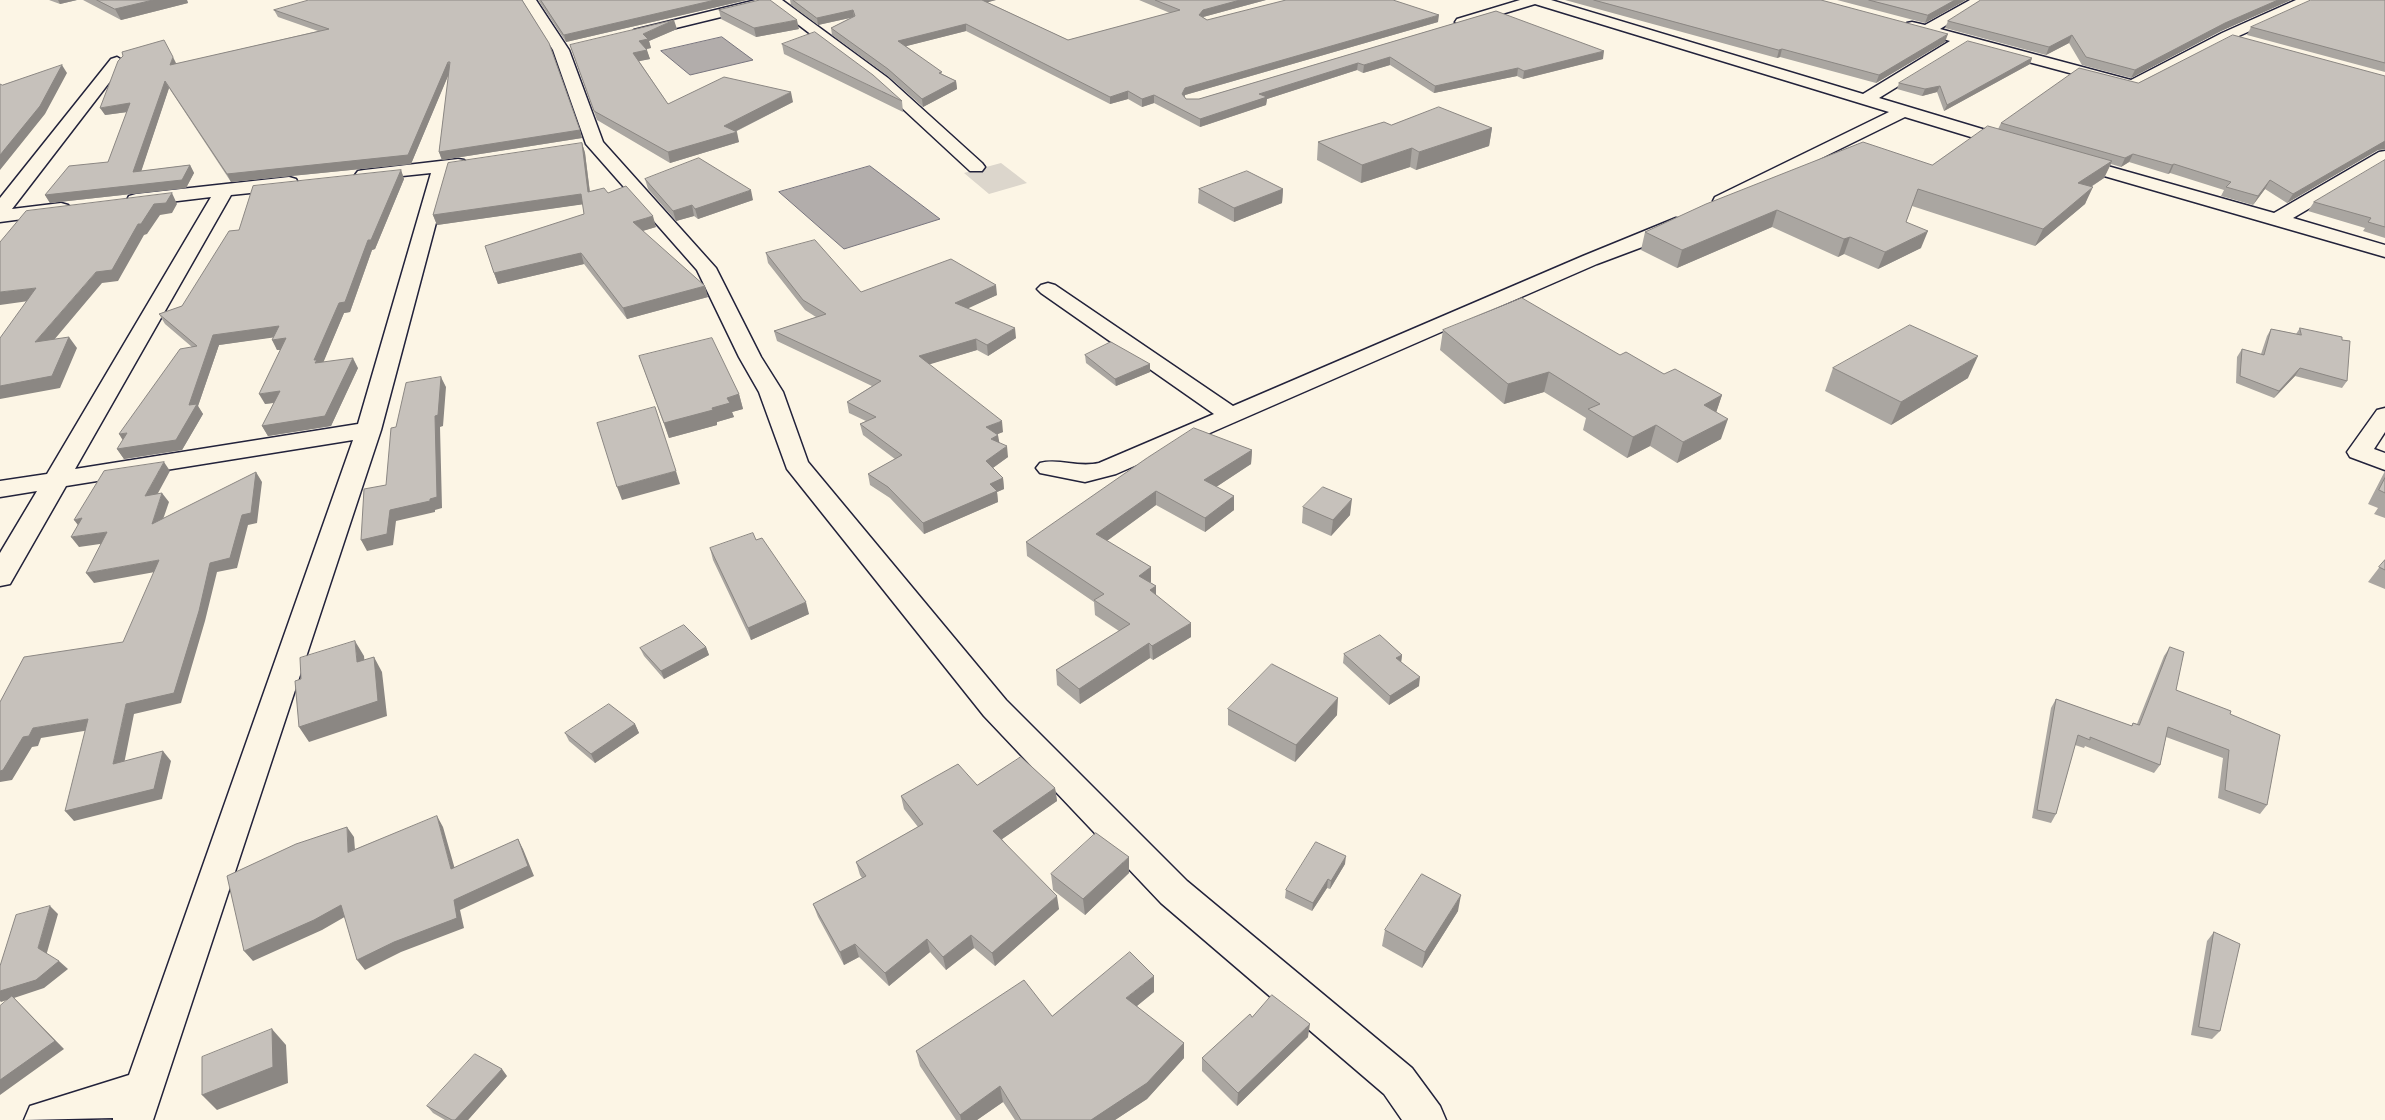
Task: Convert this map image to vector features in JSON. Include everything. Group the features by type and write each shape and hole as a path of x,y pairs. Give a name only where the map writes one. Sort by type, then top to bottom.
{"street":[{"path":"529,0 570,48 585,146 706,268 750,357 771,392 796,464 995,708 1174,892 1398,1081 1426,1120"},
{"path":"703,0 719,14"},
{"path":"773,0 882,81 976,167"},
{"path":"626,36 773,0 782,2 790,0"},
{"path":"1449,25 1536,0 2026,148"},
{"path":"1928,30 1980,0"},
{"path":"1899,22 2133,85 2227,36 2308,0"},
{"path":"2227,36 2246,41"},
{"path":"1866,99 1964,39"},
{"path":"0,211 117,62"},
{"path":"1708,208 1902,112"},
{"path":"2055,156 2385,251"},
{"path":"344,177 442,167 471,162"},
{"path":"2276,220 2381,163"},
{"path":"44,1120 137,1105 369,430 442,167"},
{"path":"118,202 304,181"},
{"path":"0,577 55,479 225,190"},
{"path":"0,216 78,207"},
{"path":"1049,468 1085,474 1107,469 1590,260 1646,239 1690,217"},
{"path":"1048,289 1231,415"},
{"path":"2385,414 2359,452 2385,462"},
{"path":"0,489 369,430"}],"shaded area":[{"path":"722,37 753,60 690,75 661,51"},
{"path":"1001,163 1027,183 989,194 964,173"},
{"path":"870,166 940,219 844,249 779,192"}],"building":[{"path":"97,0 153,0 115,9"},
{"path":"309,0 522,0 549,43 580,130 439,152 450,62 448,62 408,155 227,174 165,81 133,172 190,165 182,180 45,195 69,166 108,162 130,103 100,108 118,61 123,56 122,52 164,40 173,57 170,65 329,29 274,10"},
{"path":"541,0 715,0 564,35"},
{"path":"760,0 770,0 797,20 754,28 719,10"},
{"path":"793,0 982,0 1068,40 1180,10 1155,0 1240,0 1203,10 1199,15 1207,20 1286,0 1393,0 1439,15 1185,88 1182,94 1186,99 1199,99 1496,11 1604,51 1524,71 1518,68 1435,86 1390,57 1364,65 1358,63 1259,94 1267,97 1200,119 1154,95 1142,99 1128,91 1110,97 966,24 898,41 942,72 939,73 956,81 922,99 888,69 831,28 855,16 853,10 817,18"},
{"path":"1594,0 1821,0 1948,34 1879,75"},
{"path":"1869,0 1955,0 1928,15"},
{"path":"1981,0 2278,0 2225,23 2135,70 2086,57 2072,35 2049,47 1948,21"},
{"path":"2311,0 2385,0 2385,63 2251,27"},
{"path":"674,20 643,34 648,39 639,41 647,50 633,53 668,104 724,77 791,92 724,126 737,132 668,152 594,111 570,45"},
{"path":"815,32 873,75 902,101 782,44"},
{"path":"2233,35 2385,76 2385,141 2293,194 2270,180 2258,196 2226,187 2231,182 2174,164 2133,154 2125,158 2001,123 2079,68 2138,83"},
{"path":"1968,41 2032,58 1947,105 1940,86 1925,89 1899,83"},
{"path":"62,65 40,106 0,155 0,84 2,85"},
{"path":"1439,107 1492,128 1419,152 1412,148 1362,165 1318,142 1384,122 1391,125"},
{"path":"1988,126 2112,161 2078,183 2093,187 2043,229 1918,189 1906,222 1928,231 1885,252 1850,237 1844,239 1777,210 1682,250 1645,232 1706,204 1863,142 1932,165"},
{"path":"582,143 588,192 604,188 608,193 626,186 653,216 633,222 705,286 623,308 581,253 494,273 485,246 584,214 581,194 433,215 448,163"},
{"path":"699,158 751,190 695,209 692,205 673,211 645,179"},
{"path":"2385,160 2385,227 2368,222 2371,218 2314,202"},
{"path":"401,170 371,240 368,240 345,302 339,303 314,360 317,360 315,363 353,358 325,416 262,426 280,391 259,394 286,338 272,340 279,326 213,335 189,405 197,404 176,440 117,449 127,433 119,434 180,349 197,346 159,314 182,306 229,231 239,230 253,186"},
{"path":"1247,171 1283,189 1234,208 1199,189"},
{"path":"172,193 166,203 154,204 141,224 138,224 112,270 96,272 35,342 69,337 52,376 0,386 0,338 36,288 0,292 0,242 26,211"},
{"path":"815,240 861,292 951,259 996,285 955,303 1015,328 987,345 976,339 919,356 1002,421 986,427 998,435 991,439 1007,446 986,461 1003,478 990,484 997,491 923,523 888,487 868,474 902,455 860,424 876,417 847,402 881,381 774,331 826,314 803,300 766,253"},
{"path":"1522,298 1620,355 1626,352 1664,374 1675,369 1722,395 1704,405 1728,419 1683,442 1656,425 1633,437 1588,409 1600,404 1549,372 1508,384 1443,330"},
{"path":"1910,325 1978,356 1901,402 1833,368"},
{"path":"2300,328 2342,337 2342,340 2350,341 2347,381 2300,368 2279,391 2240,376 2242,349 2264,355 2271,329 2301,335"},
{"path":"712,338 739,394 727,398 730,403 712,408 713,410 664,423 639,356"},
{"path":"1111,342 1150,364 1115,379 1085,355"},
{"path":"441,377 438,415 435,416 437,497 430,499 430,501 390,510 387,534 361,540 364,489 386,485 391,428 396,427 406,383"},
{"path":"655,407 676,471 617,487 597,423"},
{"path":"1194,428 1252,450 1204,480 1234,496 1205,518 1156,491 1096,534 1151,567 1139,576 1156,586 1150,590 1191,623 1152,646 1149,643 1079,689 1056,670 1130,624 1094,600 1104,594 1026,542 1147,458"},
{"path":"164,462 145,496 162,493 152,524 256,472 251,513 242,515 230,558 210,563 199,611 174,693 126,704 113,764 163,751 154,789 65,811 88,719 33,728 29,736 23,737 3,770 0,771 0,702 24,657 123,642 159,560 86,573 107,532 71,537 82,518 74,520 104,471"},
{"path":"2385,478 2385,493 2379,490"},
{"path":"1323,487 1352,499 1333,520 1303,507"},
{"path":"753,533 756,540 762,538 806,602 748,628 710,548"},
{"path":"2385,560 2385,570 2379,567"},
{"path":"684,625 706,647 661,671 640,648"},
{"path":"1380,635 1402,655 1396,658 1420,677 1390,696 1344,654"},
{"path":"355,641 357,662 374,657 378,701 299,727 295,681 301,679 300,658"},
{"path":"2170,647 2184,652 2176,690 2231,711 2230,714 2280,735 2267,805 2225,790 2229,750 2168,727 2160,765 2090,737 2090,740 2078,735 2056,814 2037,810 2056,699 2132,726 2133,723 2139,725"},
{"path":"1272,664 1338,698 1296,745 1228,709"},
{"path":"609,704 635,724 591,754 565,733"},
{"path":"1021,757 1055,788 993,831 1057,896 992,953 971,935 943,957 927,939 885,973 855,944 840,952 813,904 866,876 856,862 923,824 901,796 958,764 977,785"},
{"path":"437,816 451,869 518,839 528,866 454,900 457,918 394,942 357,960 341,905 314,920 244,951 227,876 296,844 347,827 348,852"},
{"path":"1096,833 1129,857 1083,899 1051,874"},
{"path":"1316,842 1346,856 1331,881 1328,879 1313,903 1286,890"},
{"path":"1422,874 1461,895 1425,952 1385,930"},
{"path":"50,906 38,948 59,961 36,980 0,991 0,966 16,915"},
{"path":"2214,932 2240,944 2220,1031 2199,1027"},
{"path":"1130,952 1154,976 1126,998 1184,1043 1147,1083 1091,1120 1021,1120 1000,1086 960,1115 916,1051 1024,980 1052,1016"},
{"path":"1272,995 1310,1024 1238,1093 1202,1058 1250,1014 1252,1017"},
{"path":"12,996 55,1041 0,1080 0,1006"},
{"path":"272,1029 273,1067 202,1095 202,1057"},
{"path":"475,1054 502,1069 455,1120 427,1106"}]}
